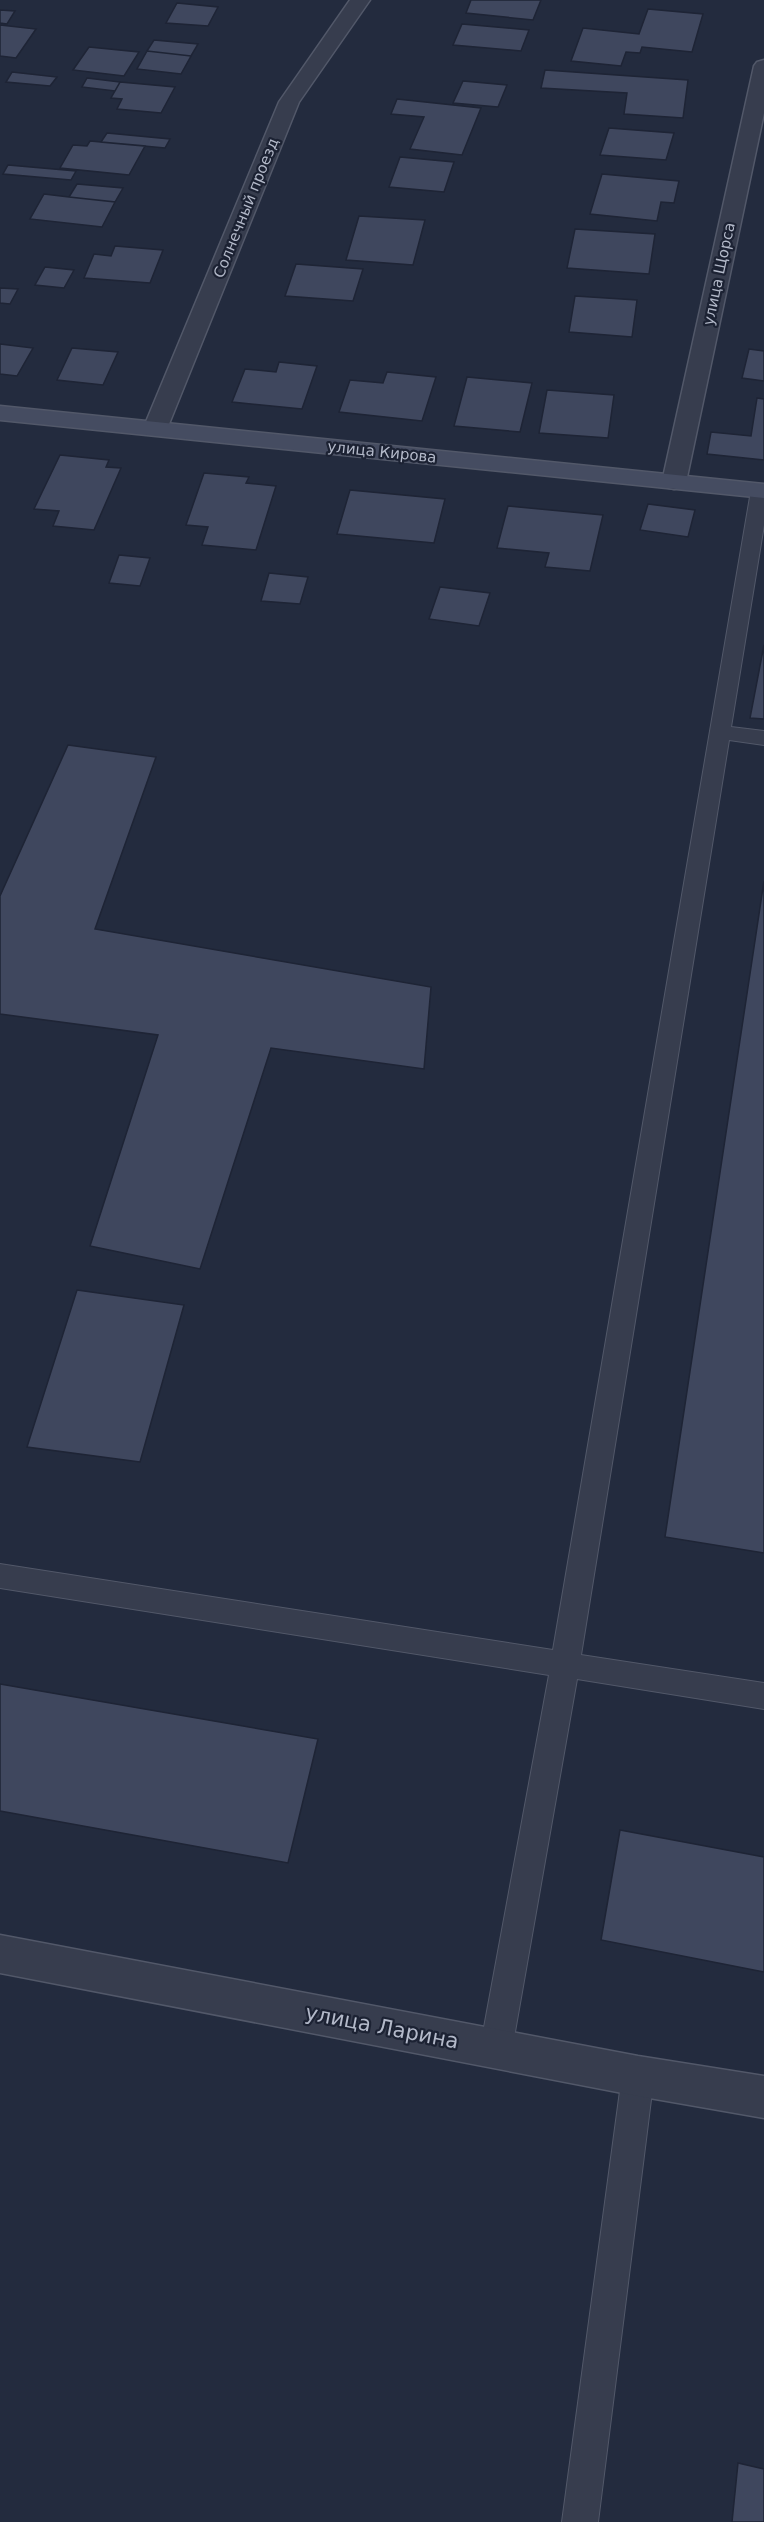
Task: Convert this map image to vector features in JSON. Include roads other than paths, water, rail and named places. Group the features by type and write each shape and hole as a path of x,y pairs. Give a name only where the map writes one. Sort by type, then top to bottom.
{"street":[{"name":"Солнечный проезд","path":"156,429 289,102 360,0"},
{"name":"улица Щорса","path":"674,482 764,66"},
{"name":"улица Кирова","path":"0,413 762,491"},
{"name":"улица Ларина","path":"0,1954 638,2076 764,2097"}],"lane":[{"path":"496,2049 566,1664 762,491"},
{"path":"720,732 764,738"},
{"path":"0,1576 764,1696"},
{"path":"580,2522 638,2076"}]}
